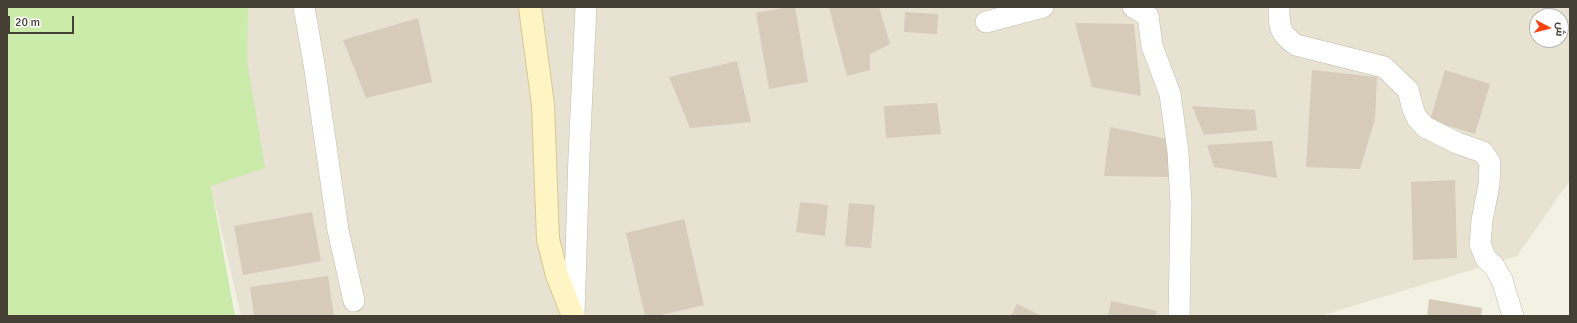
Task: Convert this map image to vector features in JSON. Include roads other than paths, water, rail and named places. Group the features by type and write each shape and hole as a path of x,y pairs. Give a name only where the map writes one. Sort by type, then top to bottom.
{"main road":[{"path":"530,7 543,105 548,239 557,275 573,316"}],"street":[{"path":"304,7 315,70 338,230 354,301"},
{"path":"573,316 586,7"},
{"path":"986,22 1043,7"},
{"path":"1279,7 1279,25 1285,36 1290,41 1296,45 1384,67 1408,90 1413,109 1425,127 1456,143 1483,152 1490,163 1489,185 1481,225 1480,244 1486,259 1494,266 1502,280 1514,316"},
{"path":"1144,10 1152,46 1170,94 1178,152 1181,204 1180,316"}]}
